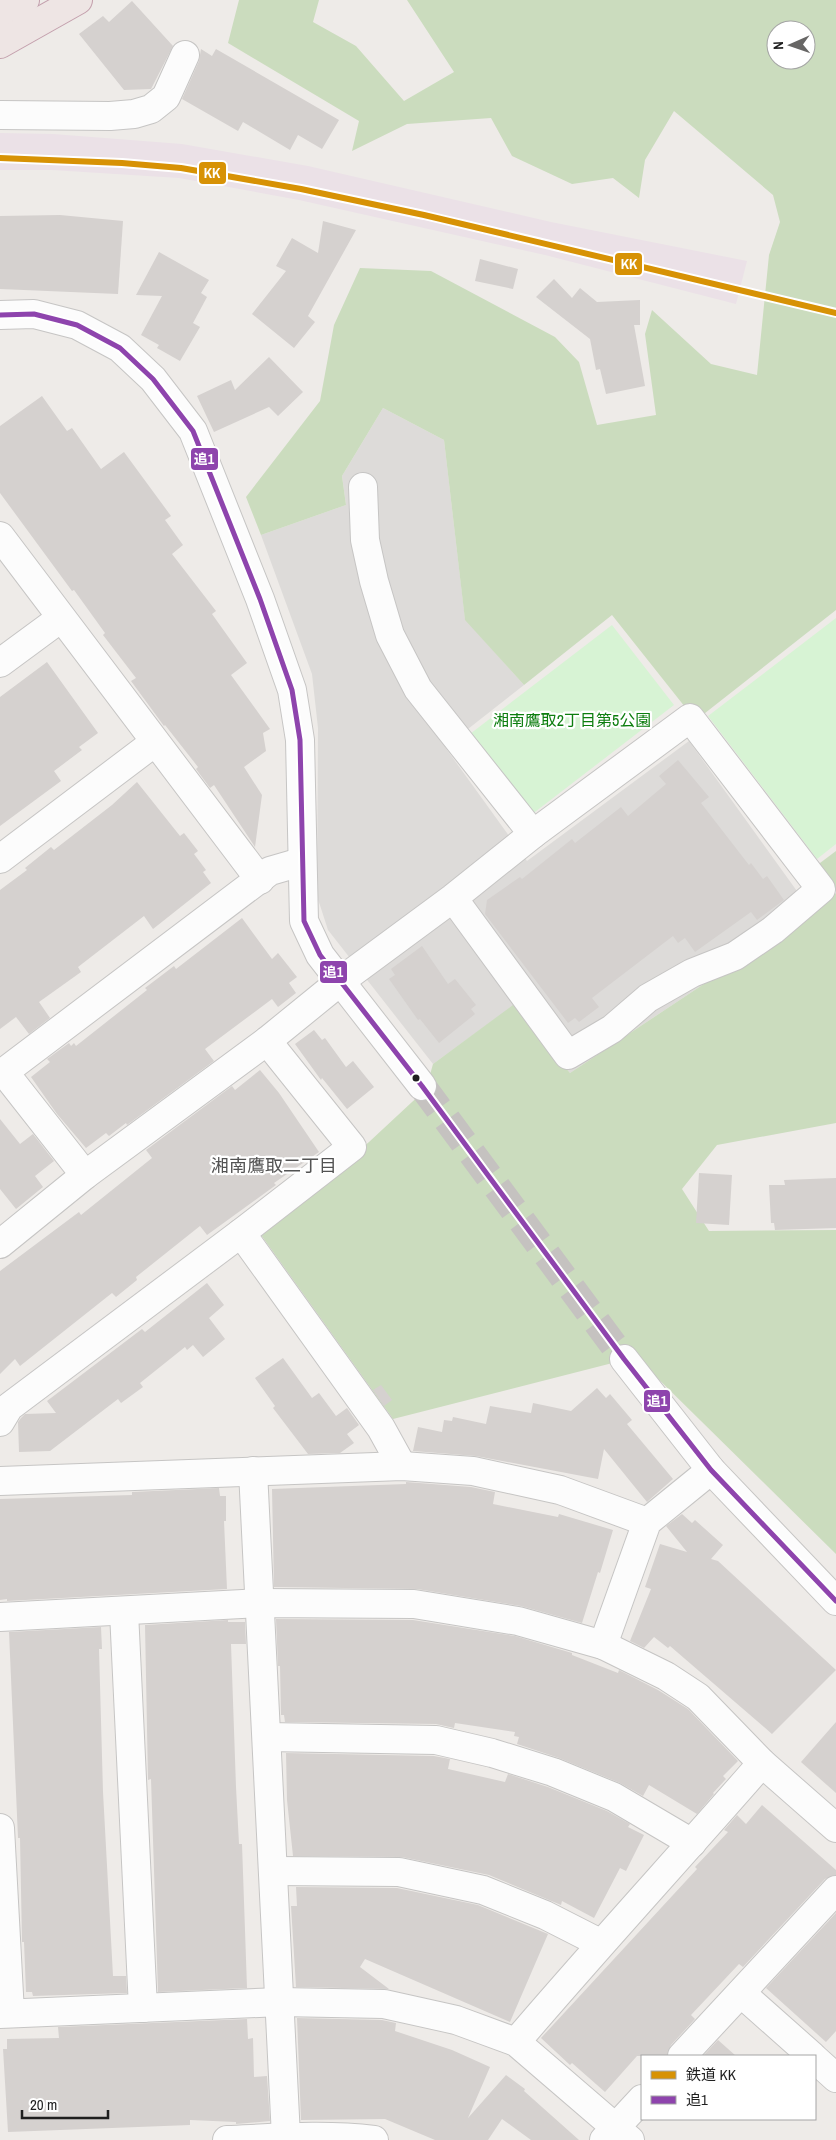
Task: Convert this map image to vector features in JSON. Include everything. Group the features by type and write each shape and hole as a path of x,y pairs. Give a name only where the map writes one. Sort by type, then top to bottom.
{"highway":[{"path":"0,15 25,0"},
{"path":"0,44 78,0"}],"street":[{"path":"0,115 110,116 134,114 152,109 166,97 185,55"},
{"path":"0,315 34,314 77,325 120,348 153,379 193,431 260,598 292,690 300,740 304,921 320,955 342,980 422,1086"},
{"path":"363,487 365,540 374,581 390,636 418,689 533,834"},
{"path":"0,536 260,880"},
{"path":"0,664 61,618"},
{"path":"0,1244 85,1175 267,1041 342,980 453,898 533,834 690,718 821,889 773,930 736,956 692,973 648,998 612,1028 568,1055 453,898"},
{"path":"0,860 155,742"},
{"path":"85,1175 2,1073 270,871 302,862"},
{"path":"0,1422 9,1407 352,1147 267,1041"},
{"path":"241,1233 381,1428 402,1466"},
{"path":"624,1359 711,1470 836,1601"},
{"path":"0,1481 402,1466 473,1472 560,1490 647,1522"},
{"path":"603,1645 647,1522 711,1470"},
{"path":"254,1471 286,2137"},
{"path":"0,1617 124,1612 260,1603 414,1604 518,1620 603,1645 666,1676 698,1697 762,1763 836,1828"},
{"path":"124,1612 143,2008"},
{"path":"267,1737 436,1740 492,1753 553,1772 614,1797 692,1844"},
{"path":"516,2042 600,1943 692,1844 762,1763"},
{"path":"0,1828 5,2014 280,2002 384,2004 456,2020 516,2042 617,2136 641,2100"},
{"path":"274,1871 399,1872 483,1890 544,1915 600,1943"},
{"path":"683,2055 836,1890"},
{"path":"741,1993 811,2055"},
{"path":"816,2060 836,2078"},
{"path":"227,2140 286,2137 374,2140"}],"shaded area":[{"path":"0,133 53,134 182,144 308,166 551,222 747,261 736,304 545,255 299,200 179,178 52,170 0,170"},
{"path":"383,408 444,440 465,619 524,685 445,747 527,861 689,741 812,912 570,1073 513,1006 433,1064 328,930 317,896 318,728 312,674 261,535 346,505 342,476"}],"green space":[{"path":"239,0 319,0 313,22 356,46 404,101 454,72 407,0 836,0 836,610 700,717 685,707 612,615 524,685 465,620 444,440 383,408 342,476 346,505 261,535 246,497 320,401 334,325 360,268 431,271 555,337 579,362 597,425 656,415 645,334 652,310 711,364 757,375 769,255 780,222 773,195 674,111 645,160 639,198 613,178 572,184 512,156 491,118 407,124 352,151 359,121 228,43"},
{"path":"836,618 836,844 817,859 708,716"},
{"name":"湘南鷹取2丁目第5公園","path":"612,625 674,705 531,815 470,734"},
{"path":"836,851 836,891 816,866"},
{"path":"836,893 836,1123 717,1145 682,1189 709,1231 836,1230 836,1554 636,1357 393,1419 261,1235 369,1142 426,1089 433,1064 513,1005 570,1073 812,912"}],"building":[{"path":"132,1 173,46 151,89 124,90 79,34 103,16 109,22"},
{"path":"201,49 212,56 216,49 339,120 322,149 298,135 290,150 243,122 238,131 182,99 199,61"},
{"path":"60,215 123,221 118,294 0,289 0,216"},
{"path":"323,221 356,230 308,316 315,322 294,348 252,314 286,271 276,266 292,238 318,253"},
{"path":"159,252 209,280 201,293 207,297 193,323 200,327 180,361 157,348 159,345 141,335 162,296 136,295"},
{"path":"480,259 518,269 513,289 475,281"},
{"path":"554,279 572,298 580,288 597,302 640,300 640,325 634,325 645,386 606,394 600,369 596,370 590,339 536,297"},
{"path":"269,357 303,392 278,416 269,407 214,432 197,396 231,380 235,390"},
{"path":"42,396 67,431 72,428 101,469 124,452 171,516 165,520 183,545 172,554 216,611 212,614 247,663 231,675 270,729 263,733 266,751 244,767 262,795 255,847 214,785 210,788 196,769 198,767 164,726 131,681 136,678 103,635 105,633 0,493 0,426"},
{"path":"47,662 98,733 79,747 82,750 54,771 61,781 0,826 0,697"},
{"path":"678,760 709,797 701,803 749,865 751,863 763,879 767,876 784,900 757,920 751,912 695,952 685,938 678,943 673,936 592,998 599,1007 579,1022 575,1018 568,1023 485,914 487,900 520,877 522,879 572,839 575,843 621,807 628,816 666,784 659,776"},
{"path":"137,782 180,836 184,833 198,851 194,854 206,870 203,872 211,883 153,929 144,916 78,967 81,972 39,1002 50,1018 29,1034 16,1017 0,1029 0,890 27,870 25,868 51,847 54,850 112,805"},
{"path":"242,918 272,959 278,953 297,977 289,983 296,993 278,1007 272,999 205,1049 214,1061 127,1125 126,1123 109,1136 106,1133 86,1148 57,1114 31,1077 50,1062 47,1059 69,1043 71,1046 74,1043 76,1046 147,990 145,988 174,966 176,969"},
{"path":"422,946 448,984 455,979 476,1005 471,1009 475,1014 439,1043 420,1019 418,1020 389,979 395,975 391,969"},
{"path":"314,1030 322,1040 325,1038 346,1067 353,1061 374,1087 347,1109 322,1078 321,1080 295,1044"},
{"path":"260,1070 279,1093 319,1152 274,1183 276,1185 207,1235 200,1226 136,1277 137,1280 116,1297 112,1293 20,1366 15,1359 0,1374 0,1271 79,1212 81,1215 152,1158 146,1150 232,1086 235,1090"},
{"path":"0,1119 20,1144 33,1134 54,1161 35,1176 43,1187 16,1209 0,1189"},
{"path":"699,1173 732,1175 729,1225 696,1223"},
{"path":"836,1178 836,1228 775,1230 774,1223 771,1223 769,1185 785,1185 784,1180"},
{"path":"207,1283 224,1305 209,1318 225,1339 203,1357 193,1345 187,1350 185,1347 140,1383 143,1387 121,1403 118,1399 50,1451 19,1452 18,1422 25,1414 56,1413 47,1401 142,1329 145,1332"},
{"path":"283,1358 312,1398 319,1393 336,1416 347,1408 359,1425 347,1434 354,1443 340,1453 308,1454 273,1408 275,1406 255,1378"},
{"path":"381,1385 392,1400 384,1406 373,1390"},
{"path":"597,1388 606,1398 610,1394 632,1420 627,1424 673,1479 647,1502 604,1449 598,1479 476,1456 413,1451 418,1427 442,1432 444,1420 452,1421 453,1417 486,1424 490,1406 531,1413 533,1403 571,1411"},
{"path":"406,1482 471,1487 495,1492 493,1504 558,1517 559,1514 613,1530 582,1623 521,1606 417,1589 274,1587 272,1489 406,1484"},
{"path":"219,1488 220,1496 226,1496 226,1521 224,1521 227,1589 0,1600 0,1499 132,1495 132,1492"},
{"path":"682,1514 692,1523 695,1520 723,1545 711,1559 718,1561 836,1670 772,1734 670,1646 668,1648 654,1637 644,1648 630,1641 651,1589 645,1587 660,1544 687,1552 666,1526"},
{"path":"276,1619 413,1620 515,1636 572,1653 572,1655 618,1673 619,1670 658,1690 688,1709 738,1761 723,1776 726,1779 697,1814 649,1785 643,1796 620,1783 559,1758 517,1744 519,1737 514,1736 515,1732 455,1723 454,1728 436,1724 285,1722 284,1715 281,1715 280,1666 278,1666"},
{"path":"228,1620 228,1622 245,1622 246,1644 231,1644 239,1844 242,1844 247,1988 158,1992 151,1779 148,1780 145,1625"},
{"path":"101,1627 102,1649 99,1649 103,1792 113,1976 126,1976 127,1993 33,1996 32,1992 26,1992 24,1942 22,1942 20,1838 18,1838 9,1632"},
{"path":"836,1722 836,1793 801,1762"},
{"path":"286,1753 434,1756 450,1759 448,1769 505,1782 508,1774 548,1787 607,1811 630,1824 628,1827 644,1835 626,1871 620,1868 594,1918 562,1901 561,1905 489,1875 402,1857 293,1856 287,1800"},
{"path":"762,1805 836,1870 836,1875 825,1879 743,1967 739,1964 691,2015 695,2019 671,2045 667,2055 637,2056 605,2092 572,2063 570,2065 541,2038 697,1869 695,1867 728,1832 724,1830 737,1815 746,1824"},
{"path":"296,1887 397,1888 478,1905 548,1934 510,2022 365,1959 360,1967 389,1989 296,1987 291,1906 297,1906"},
{"path":"836,1913 836,2031 826,2042 766,1988"},
{"path":"297,2018 382,2020 396,2023 395,2031 452,2050 490,2067 468,2118 506,2075 525,2089 524,2091 579,2140 531,2140 502,2119 488,2140 435,2140 385,2119 301,2120"},
{"path":"247,2019 248,2039 253,2038 254,2077 267,2076 270,2121 236,2124 236,2122 190,2120 190,2125 8,2132 3,2049 7,2049 7,2039 59,2038 58,2027"},
{"path":"718,2040 735,2055 704,2055"}],"tunnel":[{"path":"422,1086 624,1359"}],"rail line":[{"name":"KK","path":"0,158 122,163 181,168 301,189 424,215 836,313"}],"transit line":[{"name":"追1","path":"0,315 34,314 77,325 120,348 153,379 193,431 260,599 292,690 300,740 304,921 320,955 422,1086 624,1359 711,1470 836,1601"}],"district":[{"name":"湘南鷹取二丁目","path":"274,1165"}]}
